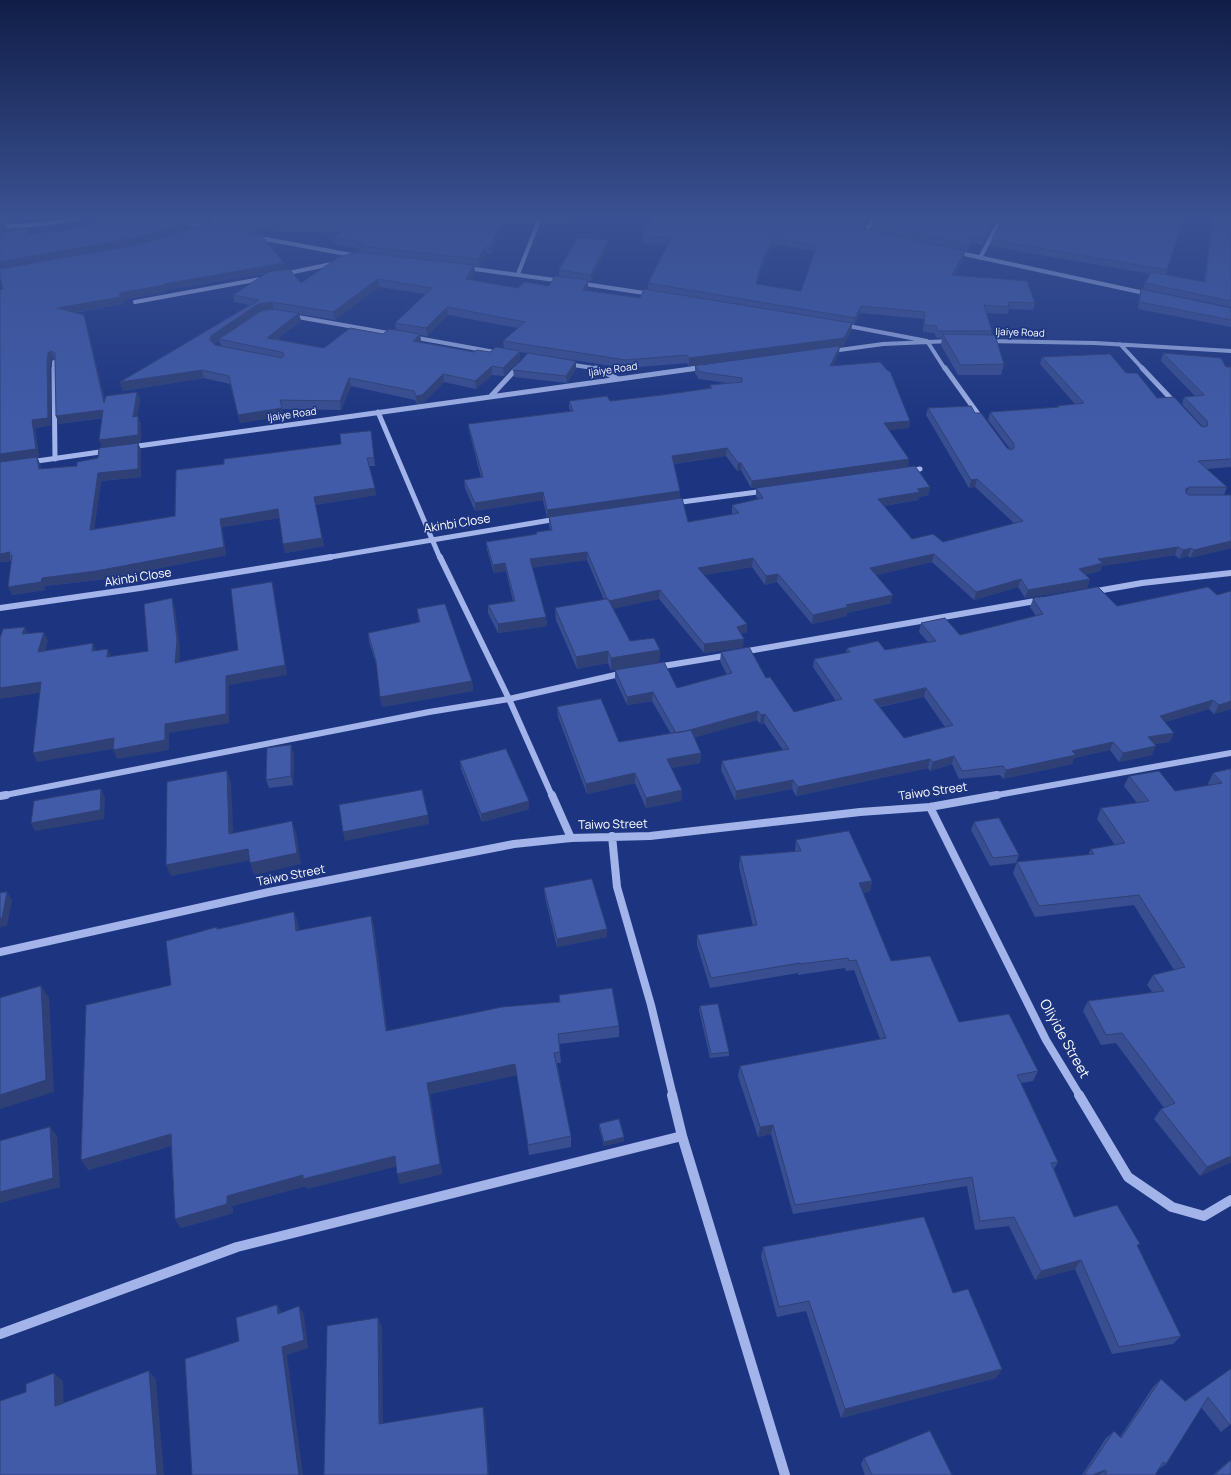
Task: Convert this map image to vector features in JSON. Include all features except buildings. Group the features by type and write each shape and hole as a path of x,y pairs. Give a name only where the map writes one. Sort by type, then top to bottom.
{"street":[{"path":"136,302 217,287"},
{"path":"605,287 659,295"},
{"path":"1116,287 1154,295"},
{"path":"288,315 503,354"},
{"path":"838,324 927,341 957,386 985,423"},
{"path":"824,352 927,341 956,341"},
{"name":"Ijaiye Road","path":"977,341 1120,344 1231,351"},
{"path":"1120,344 1179,408"},
{"path":"54,362 55,459"},
{"path":"491,396 521,363"},
{"path":"562,363 590,368 600,368 618,379"},
{"name":"Ijaiye Road","path":"122,448 710,366"},
{"path":"378,412 431,539 509,699 571,838"},
{"path":"23,463 115,450"},
{"path":"904,472 920,469"},
{"path":"670,504 771,490"},
{"name":"Akinbi Close","path":"0,608 220,577 344,556 431,539 561,519"},
{"path":"1080,593 1142,582 1231,573"},
{"path":"651,668 1050,599"},
{"path":"0,796 429,712 509,699 635,671"},
{"name":"Taiwo Street","path":"0,952 269,892 514,844 571,838 650,836 860,812 930,807 1231,753"},
{"name":"Oliyide Street","path":"930,807 1046,1040 1128,1177 1172,1207 1204,1216 1231,1200"},
{"path":"612,836 617,887 651,1005 682,1136 785,1475"},
{"path":"0,1334 237,1246 682,1136"}]}
